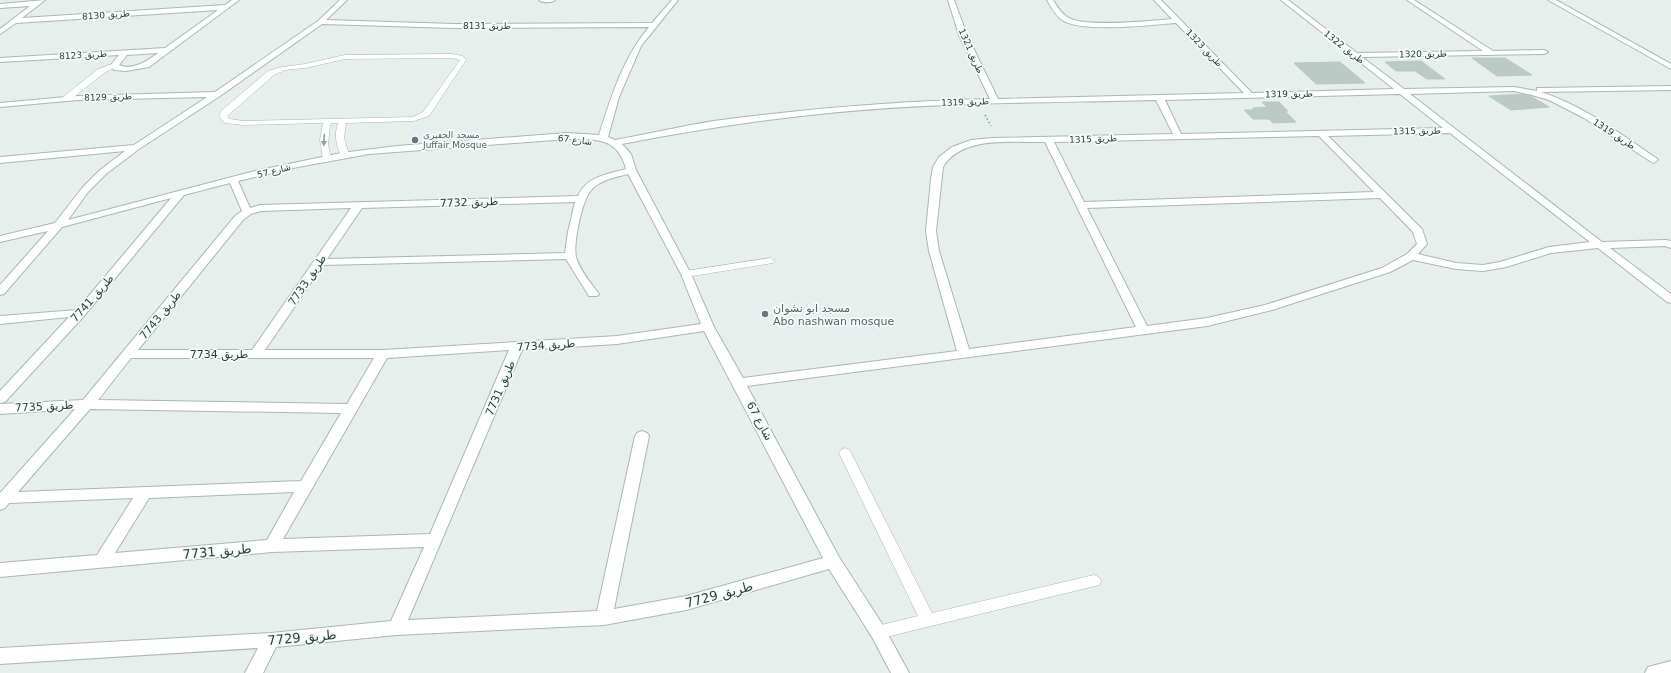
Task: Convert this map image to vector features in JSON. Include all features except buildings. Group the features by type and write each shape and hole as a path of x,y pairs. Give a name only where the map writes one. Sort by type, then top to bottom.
{"street":[{"path":"197,9 208,0"},
{"path":"125,52 115,65 117,68 121,69 146,65 236,0"},
{"path":"0,292 58,226 85,190 103,172 136,147 217,94 320,22 344,0"},
{"path":"542,0 552,0"},
{"path":"603,138 615,97 638,45 675,0"},
{"name":"طريق 1321","path":"951,0 963,35 994,100"},
{"path":"1050,0 1065,20 1073,22 1109,23 1178,21"},
{"name":"طريق 1323","path":"1157,0 1250,95"},
{"name":"طريق 1322","path":"1284,0 1354,56 1450,127 1450,130 1671,300"},
{"path":"1410,0 1492,53"},
{"path":"1551,0 1671,67"},
{"path":"0,6 40,2"},
{"path":"0,32 40,2"},
{"name":"طريق 8130","path":"14,21 227,7"},
{"name":"طريق 8131","path":"320,22 455,26 653,25"},
{"name":"طريق 8123","path":"0,60 167,50"},
{"name":"طريق 1320","path":"1354,56 1544,52"},
{"path":"1528,91 1671,88"},
{"name":"طريق 1319","path":"614,143 712,124 811,112 906,105 994,100 1500,89 1528,91 1560,101 1653,160"},
{"name":"طريق 8129","path":"0,105 66,99 217,94"},
{"path":"1159,97 1178,136"},
{"name":"طريق 1315","path":"964,354 934,251 931,231 938,167 944,157 955,149 971,143 998,141 1450,130"},
{"path":"739,383 1207,322 1268,308 1386,270 1411,256 1422,244 1418,231 1320,133"},
{"name":"شارع 67","path":"554,138 580,136 603,138 614,143 625,152 630,167 686,274 708,327 833,562 878,632 900,673"},
{"name":"شارع 67","path":"554,138 599,143 617,152 630,167"},
{"name":"شارع 57","path":"0,239 58,226 233,180 345,155 410,147 554,138"},
{"path":"1048,140 1144,331"},
{"path":"0,160 136,147"},
{"path":"593,294 571,256 571,243 581,199 588,187 630,167"},
{"path":"233,180 247,212 260,208 358,206"},
{"name":"طريق 7741","path":"0,399 80,313 180,194"},
{"path":"1081,205 1382,195"},
{"name":"طريق 7732","path":"358,206 581,199"},
{"name":"طريق 7733","path":"256,354 358,206"},
{"name":"طريق 7743","path":"4,494 87,404 242,215 247,212"},
{"path":"1411,256 1452,265 1483,268 1546,251 1600,245 1669,243"},
{"path":"318,262 571,256"},
{"path":"1,321 80,313"},
{"name":"طريق 7734","path":"128,354 383,354 617,340 708,327"},
{"name":"طريق 7731","path":"396,628 517,347"},
{"path":"272,546 305,486 383,354"},
{"name":"طريق 7735","path":"0,409 87,404 350,409"},
{"path":"604,618 642,436"},
{"path":"4,494 145,492 305,486"},
{"path":"102,561 145,492"},
{"name":"طريق 7731","path":"0,570 272,546 435,540"},
{"name":"طريق 7729","path":"0,656 271,640 396,628 604,618 686,603 833,562"},
{"path":"254,673 271,640"},
{"path":"1654,673 1671,669"}],"lane":[{"path":"457,56 463,58 429,110 421,117 406,120 343,121 235,123 228,121 223,116 224,113 271,73 284,68 305,66 345,57 457,56"},
{"path":"66,99 101,71 115,65"},
{"path":"327,159 324,151 323,136 328,121"},
{"path":"343,121 339,135 345,155"},
{"path":"686,274 770,260"},
{"path":"845,453 928,620"},
{"path":"878,632 1094,581"}],"path":[{"path":"978,101 998,141"}],"place":[{"name":"مسجد الجفيري Juffair Mosque","path":"415,140"},
{"name":"مسجد ابو نشوان Abo nashwan mosque","path":"765,314"}]}
